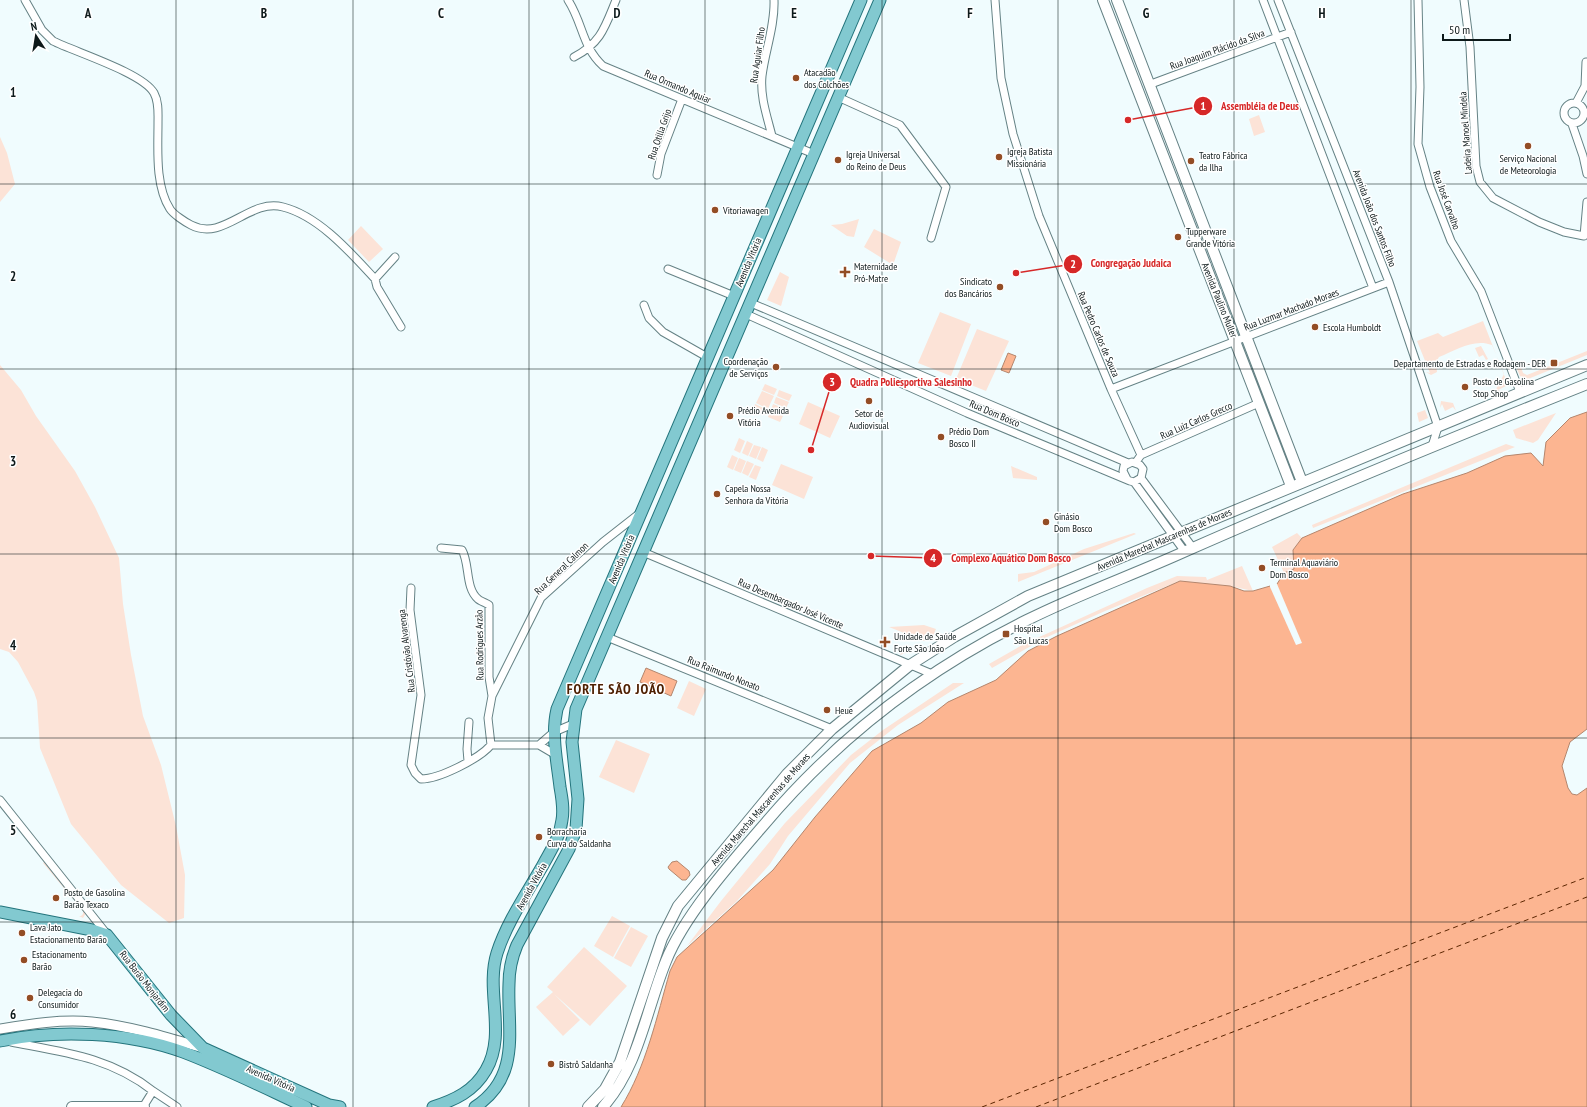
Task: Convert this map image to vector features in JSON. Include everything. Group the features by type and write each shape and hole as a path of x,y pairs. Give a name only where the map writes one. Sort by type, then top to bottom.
{"main road":[{"name":"Avenida Vitória","path":"433,1107 460,1097 472,1088 486,1071 491,1061 495,1039 493,984 497,954 510,924 558,836 562,824 563,806 554,732 555,718 560,700 861,0"},
{"name":"Avenida Vitória","path":"475,1107 492,1092 501,1078 508,1060 511,1040 509,984 513,956 517,944 569,849 576,829 578,804 572,748 573,724 576,709 880,0"},
{"path":"1105,5 1118,2"},
{"name":"Avenida Paulino Muller","path":"1118,2 1151,84 1302,482"},
{"name":"Avenida Paulino Muller","path":"1105,5 1291,486"},
{"path":"1121,46 1135,44"},
{"path":"732,301 751,303"},
{"name":"Avenida Marechal Mascarenhas de Moraes","path":"588,1107 605,1089 620,1062 662,938 678,906 788,774 832,729 910,665 954,637 1028,596 1291,486 1587,365"},
{"name":"Avenida Marechal Mascarenhas de Moraes","path":"603,1107 616,1093 630,1066 666,960 680,931 725,871 764,824 819,764 888,705 932,674 1027,620 1316,494 1587,384"},
{"path":"1291,486 1316,494"},
{"path":"0,912 92,930 107,935"},
{"name":"Rua Barão Monjardim","path":"107,935 171,1015 202,1048"},
{"name":"Avenida Vitória","path":"3,1041 54,1035 107,1035 146,1042 183,1052 306,1107"},
{"name":"Avenida Vitória","path":"202,1048 329,1105 340,1107"},
{"path":"72,1107 144,1107"}],"street":[{"path":"25,0 42,30 53,41 140,80 154,93 158,105 159,176 170,209 192,225 213,229 223,228 234,220 252,211 269,206 283,207 310,220 348,250 375,279 377,287 401,327"},
{"name":"Rua Ormando Aguiar","path":"568,0 578,19 588,49 603,66 798,146 814,154"},
{"path":"574,57 588,49 598,40 616,0"},
{"name":"Rua Aguiar Filho","path":"772,136 763,101 762,76 770,36 774,0"},
{"name":"Rua Pedro Carlos de Souza","path":"995,0 1001,78 1013,134 1039,216 1111,389 1141,455"},
{"path":"1263,0 1373,288"},
{"name":"Avenida João dos Santos Filho","path":"1278,0 1389,282 1438,427"},
{"name":"Rua José Carvalho","path":"1418,0 1420,88 1418,144 1430,187 1451,241 1481,291 1520,392"},
{"name":"Ladeira Manoel Mindela","path":"1464,0 1469,42 1476,166 1480,182 1493,198 1564,232 1584,236 1587,202"},
{"name":"Rua Joaquim Plácido da Silva","path":"1151,84 1291,32"},
{"path":"1576,103 1585,86 1586,62"},
{"path":"838,97 900,125 946,187 931,238"},
{"name":"Rua Otilla Grijo","path":"657,175 661,154 682,99"},
{"path":"1572,124 1579,122 1584,116 1584,109 1576,103 1570,103 1565,107 1563,114 1565,120 1572,124 1584,156 1587,174"},
{"path":"375,279 395,257"},
{"path":"668,270 732,301"},
{"name":"Rua Luzmar Machado Moraes","path":"1111,389 1389,282"},
{"name":"Rua Dom Bosco","path":"751,303 1128,463"},
{"path":"644,305 649,318 663,332 707,357"},
{"name":"Rua Dom Bosco","path":"746,314 968,413 1130,481"},
{"name":"Rua Luiz Carlos Grecco","path":"1141,455 1259,402"},
{"path":"1432,446 1438,427"},
{"path":"1141,455 1136,462 1128,463 1123,471 1177,534"},
{"path":"1136,462 1143,469 1142,478 1188,550"},
{"path":"1130,481 1142,478"},
{"name":"Rua General Calmon","path":"492,696 541,598 603,542 641,512"},
{"name":"Rua Rodrigues Arzão","path":"441,548 462,550 466,557 471,588 477,598 489,605 489,677 492,696 488,718 492,745"},
{"name":"Rua Desembargador José Vicente","path":"643,552 932,674"},
{"name":"Rua Cristóvão Alvarenga","path":"411,588 410,610 414,629 421,695 411,765 415,774 421,779 437,776 468,761"},
{"name":"Rua Raimundo Nonato","path":"607,637 832,729"},
{"path":"489,677 502,676"},
{"path":"469,722 467,749 468,761 487,750 492,745 539,745 556,755"},
{"path":"539,745 554,732 573,724"},
{"name":"Rua Barão Monjardim","path":"0,800 107,935"},
{"path":"0,1028 38,1023 91,1022 142,1030 202,1048"},
{"path":"3,1041 77,1054 120,1068 177,1107"},
{"path":"144,1107 153,1091"}],"shaded area":[{"path":"1259,115 1265,132 1254,136 1249,119"},
{"path":"0,137 7,153 15,184 0,202"},
{"path":"859,219 854,237 847,236 831,225 842,224"},
{"path":"361,226 383,249 369,262 348,240"},
{"path":"874,229 901,242 893,265 864,247"},
{"path":"780,272 789,277 781,306 767,300"},
{"path":"940,312 971,324 951,376 918,363"},
{"path":"1483,321 1496,355 1492,345 1485,343 1472,344 1458,348 1439,357 1436,362 1437,372 1431,375 1426,372 1430,373 1417,341 1438,333 1443,337"},
{"path":"977,329 1009,341 986,391 956,379"},
{"path":"1481,346 1488,359 1486,360 1483,355 1479,357 1475,348"},
{"path":"1587,351 1587,355 1528,379 1520,376 1517,369 1521,367 1523,373 1527,375"},
{"path":"1008,353 1016,356 1009,373 1001,370"},
{"path":"0,365 21,390 36,416 75,471 95,507 119,558 123,604 143,716 161,765 176,826 185,875 184,918 169,923 121,885 71,824 40,748 37,701 34,692 18,662 9,652 0,649"},
{"path":"1504,374 1508,385 1498,390 1502,392 1495,391"},
{"path":"765,384 777,389 774,395 762,390"},
{"path":"779,390 792,395 789,401 777,396"},
{"path":"762,391 774,396 771,402 759,397"},
{"path":"759,397 771,402 768,409 756,403"},
{"path":"776,397 789,402 786,408 774,403"},
{"path":"1441,401 1453,403 1456,411 1453,407 1445,411 1442,404 1440,408"},
{"path":"808,402 840,416 830,438 799,424"},
{"path":"755,404 768,410 765,415 753,410"},
{"path":"773,404 786,409 783,415 771,410"},
{"path":"1425,410 1428,418 1419,422 1417,413"},
{"path":"770,411 783,416 780,422 768,417"},
{"path":"1587,412 1587,729 1570,742 1562,766 1568,788 1572,794 1577,795 1587,788 1587,1107 621,1107 630,1092 644,1058 670,971 677,957 773,870 815,817 872,751 921,723 948,702 996,680 1028,651 1057,636 1180,581 1230,586 1244,591 1253,591 1277,584 1284,573 1294,569 1293,550 1302,538 1403,494 1467,473 1505,456 1531,453 1543,466 1546,442 1570,418"},
{"path":"1556,413 1538,440 1533,443 1516,438 1513,430"},
{"path":"739,438 745,441 740,453 734,450"},
{"path":"747,441 753,444 748,456 742,453"},
{"path":"1506,444 1515,447 1313,528 1312,525"},
{"path":"754,445 761,447 756,459 749,456"},
{"path":"762,447 768,450 763,462 757,459"},
{"path":"732,455 738,458 733,470 727,467"},
{"path":"739,458 746,461 741,473 734,470"},
{"path":"747,461 754,464 748,476 742,473"},
{"path":"781,464 813,477 804,499 772,485"},
{"path":"755,465 761,467 756,480 749,477"},
{"path":"1011,466 1037,477 1037,480 1013,478"},
{"path":"1134,533 1136,534 1018,582 1018,574 1034,572 1084,549"},
{"path":"1297,533 1302,538 1293,550 1294,569 1284,573 1272,547"},
{"path":"1242,566 1253,591 1230,586 1180,581 1105,611 1045,638 992,668 989,664 1024,644 1147,588 1177,576 1206,577 1207,580"},
{"path":"924,625 936,629 932,638 924,641 889,627"},
{"path":"905,645 913,650 900,655"},
{"path":"646,668 677,681 671,696 640,682"},
{"path":"689,681 706,689 694,716 677,708"},
{"path":"953,683 964,683 898,725 850,763 788,836 770,864 736,902 687,946 721,901 785,823 851,755 883,730"},
{"path":"616,740 650,754 634,793 599,777"},
{"path":"45,861 86,913 83,918 79,916 83,914 83,911 43,863"},
{"path":"677,861 689,871 690,875 686,880 682,880 668,867 672,862"},
{"path":"612,916 630,926 613,957 594,946"},
{"path":"631,927 648,936 631,967 614,958"},
{"path":"584,947 627,986 590,1026 554,994 580,1020 563,1036 536,1007 553,992 547,987"}],"pier":[{"path":"1276,582 1302,643 1296,645 1270,587 1270,585"}],"ferry route":[{"path":"982,1107 1587,877"},
{"path":"1036,1107 1587,897"}],"place":[{"name":"Atacadão dos Colchões","path":"796,78"},
{"name":"Assembléia de Deus","path":"1128,120"},
{"name":"Serviço Nacional de Meteorologia","path":"1528,146"},
{"name":"Igreja Batista Missionária","path":"999,157"},
{"name":"Igreja Universal do Reino de Deus","path":"838,160"},
{"name":"Teatro Fábrica da Ilha","path":"1191,161"},
{"name":"Vitoriawagen","path":"715,210"},
{"name":"Tupperware Grande Vitória","path":"1178,237"},
{"name":"Maternidade Pró-Matre","path":"845,272"},
{"name":"Congregação Judaica","path":"1016,273"},
{"name":"Sindicato dos Bancários","path":"1000,287"},
{"name":"Escola Humboldt","path":"1315,327"},
{"name":"Departamento de Estradas e Rodagem - DER","path":"1554,363"},
{"name":"Coordenação de Serviços","path":"776,367"},
{"name":"Posto de Gasolina Stop Shop","path":"1465,387"},
{"name":"Setor de Audiovisual","path":"869,401"},
{"name":"Prédio Avenida Vitória","path":"730,416"},
{"name":"Prédio Dom Bosco II","path":"941,437"},
{"name":"Quadra Poliesportiva Salesinho","path":"811,450"},
{"name":"Capela Nossa Senhora da Vitória","path":"717,494"},
{"name":"Ginásio Dom Bosco","path":"1046,522"},
{"name":"Complexo Aquático Dom Bosco","path":"871,556"},
{"name":"Terminal Aquaviário Dom Bosco","path":"1262,568"},
{"name":"Hospital São Lucas","path":"1006,634"},
{"name":"Unidade de Saúde Forte São João","path":"885,642"},
{"name":"Heue","path":"827,710"},
{"name":"Borracharia Curva do Saldanha","path":"539,837"},
{"name":"Posto de Gasolina Barão Texaco","path":"56,898"},
{"name":"Lava Jato Estacionamento Barão","path":"22,933"},
{"name":"Estacionamento Barão","path":"24,960"},
{"name":"Delegacia do Consumidor","path":"30,998"},
{"name":"Bistrô Saldanha","path":"551,1064"}],"district":[{"name":"FORTE SÃO JOÃO","path":"616,689"}]}
